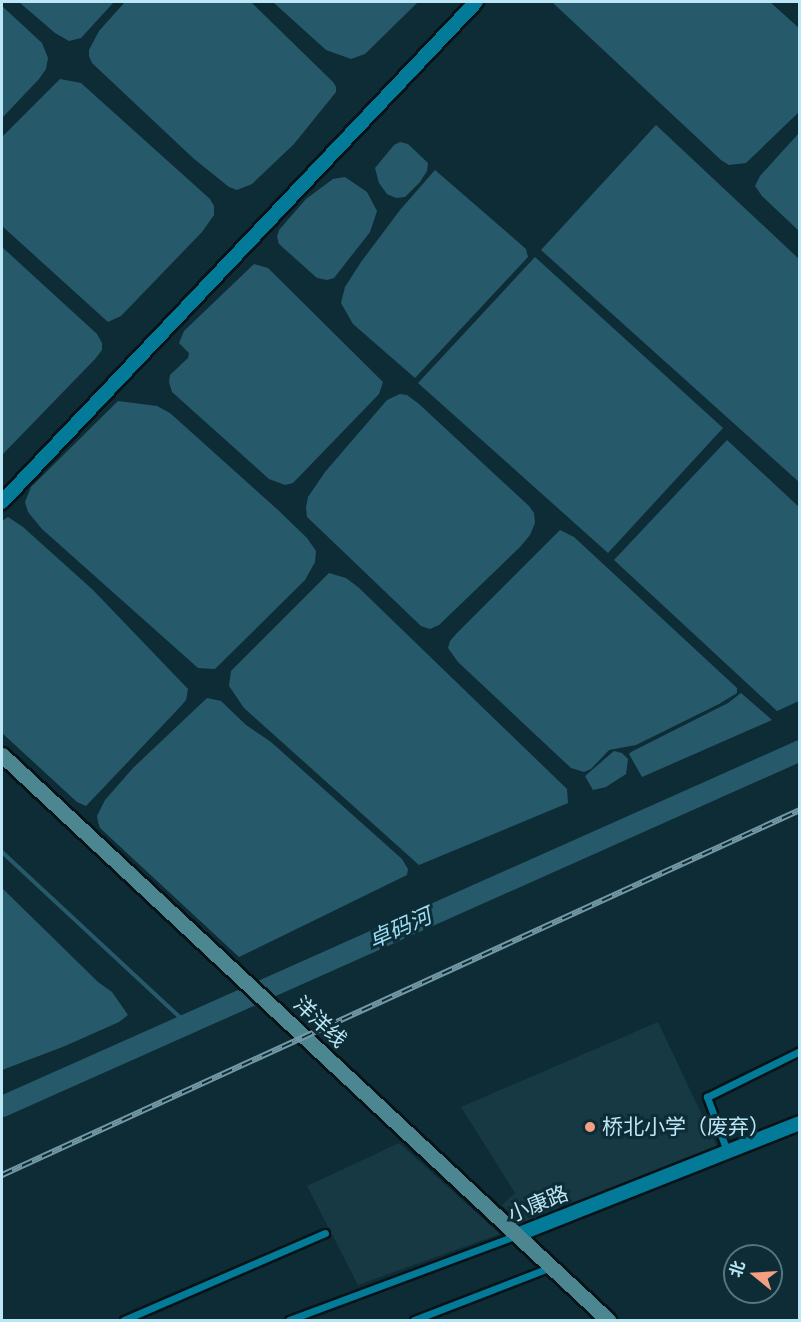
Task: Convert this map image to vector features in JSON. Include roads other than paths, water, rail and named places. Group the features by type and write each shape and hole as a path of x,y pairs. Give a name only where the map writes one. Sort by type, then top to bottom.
{"main road":[{"name":"洋洋线","path":"2,755 608,1320"}],"street":[{"path":"2,502 476,2"},
{"name":"小康路","path":"517,1235 800,1123"}],"lane":[{"path":"727,1151 707,1097 800,1051"},
{"path":"124,1320 325,1233"},
{"name":"小康路","path":"290,1320 517,1235"},
{"path":"414,1320 550,1267"}],"waterway":[{"name":"卓码河","path":"2,1106 800,750"},
{"path":"2,852 187,1024"}],"railway":[{"path":"2,1175 800,810"}],"place":[{"name":"桥北小学（废弃）","path":"590,1127"}]}
